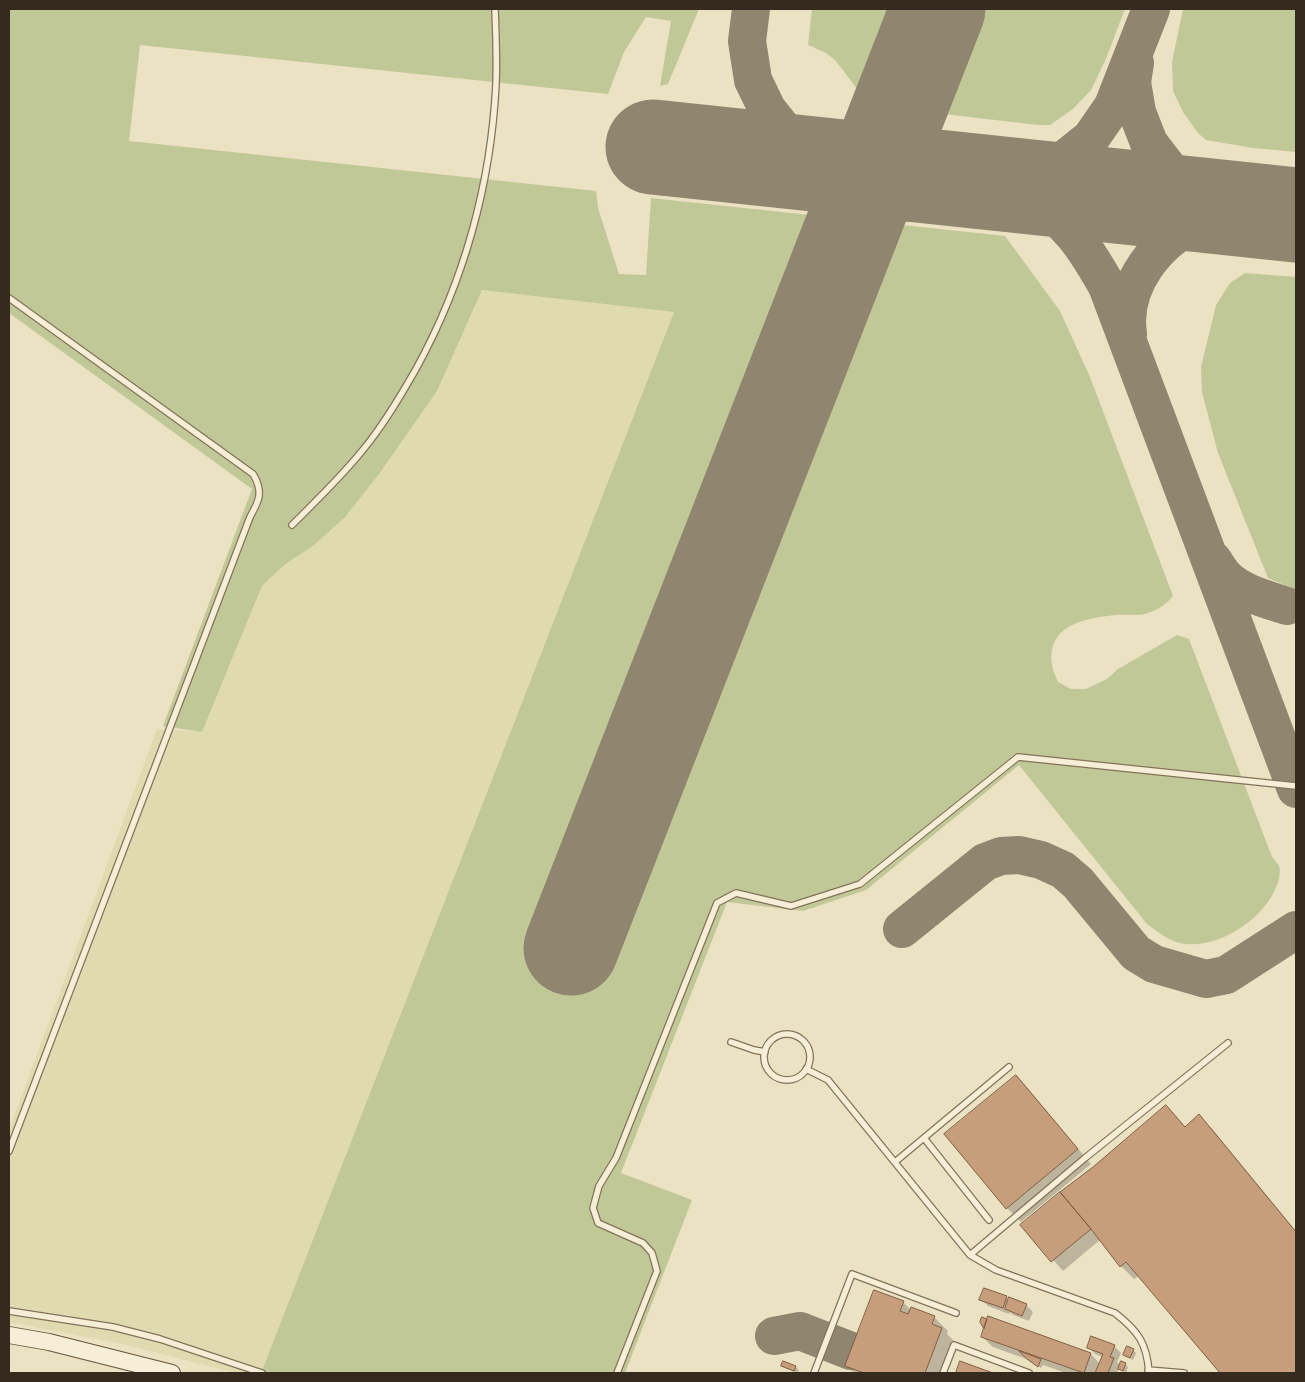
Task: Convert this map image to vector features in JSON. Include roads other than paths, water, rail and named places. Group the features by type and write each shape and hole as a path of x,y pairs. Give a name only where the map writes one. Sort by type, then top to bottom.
{"main road":[{"path":"9,1335 49,1342 172,1373"},
{"path":"9,1346 48,1351 88,1353"}],"lane":[{"path":"292,525 363,450 398,400 435,334 465,258 484,180 491,130 496,84 495,9"},
{"path":"9,298 253,474 258,482 260,500 250,517 9,1151"},
{"path":"617,1373 657,1272 652,1253 643,1243 598,1223 593,1208 599,1186 616,1158 717,903 736,892 791,906 860,884 1018,757 1296,786"},
{"path":"779,1036 794,1036 801,1039 809,1052 810,1059 806,1069 798,1077 791,1080 776,1077 766,1067 764,1052 768,1045 779,1036"},
{"path":"731,1042 764,1052"},
{"path":"970,1256 1085,1158 1228,1043"},
{"path":"895,1162 1009,1067"},
{"path":"806,1069 828,1080 970,1256 996,1270 1115,1313 1129,1324 1143,1340 1148,1357 1148,1371 1184,1373"},
{"path":"924,1138 989,1220"},
{"path":"814,1373 852,1274 956,1313"},
{"path":"9,1311 113,1327 160,1339 262,1373"},
{"path":"943,1373 954,1345 1029,1373"}]}
